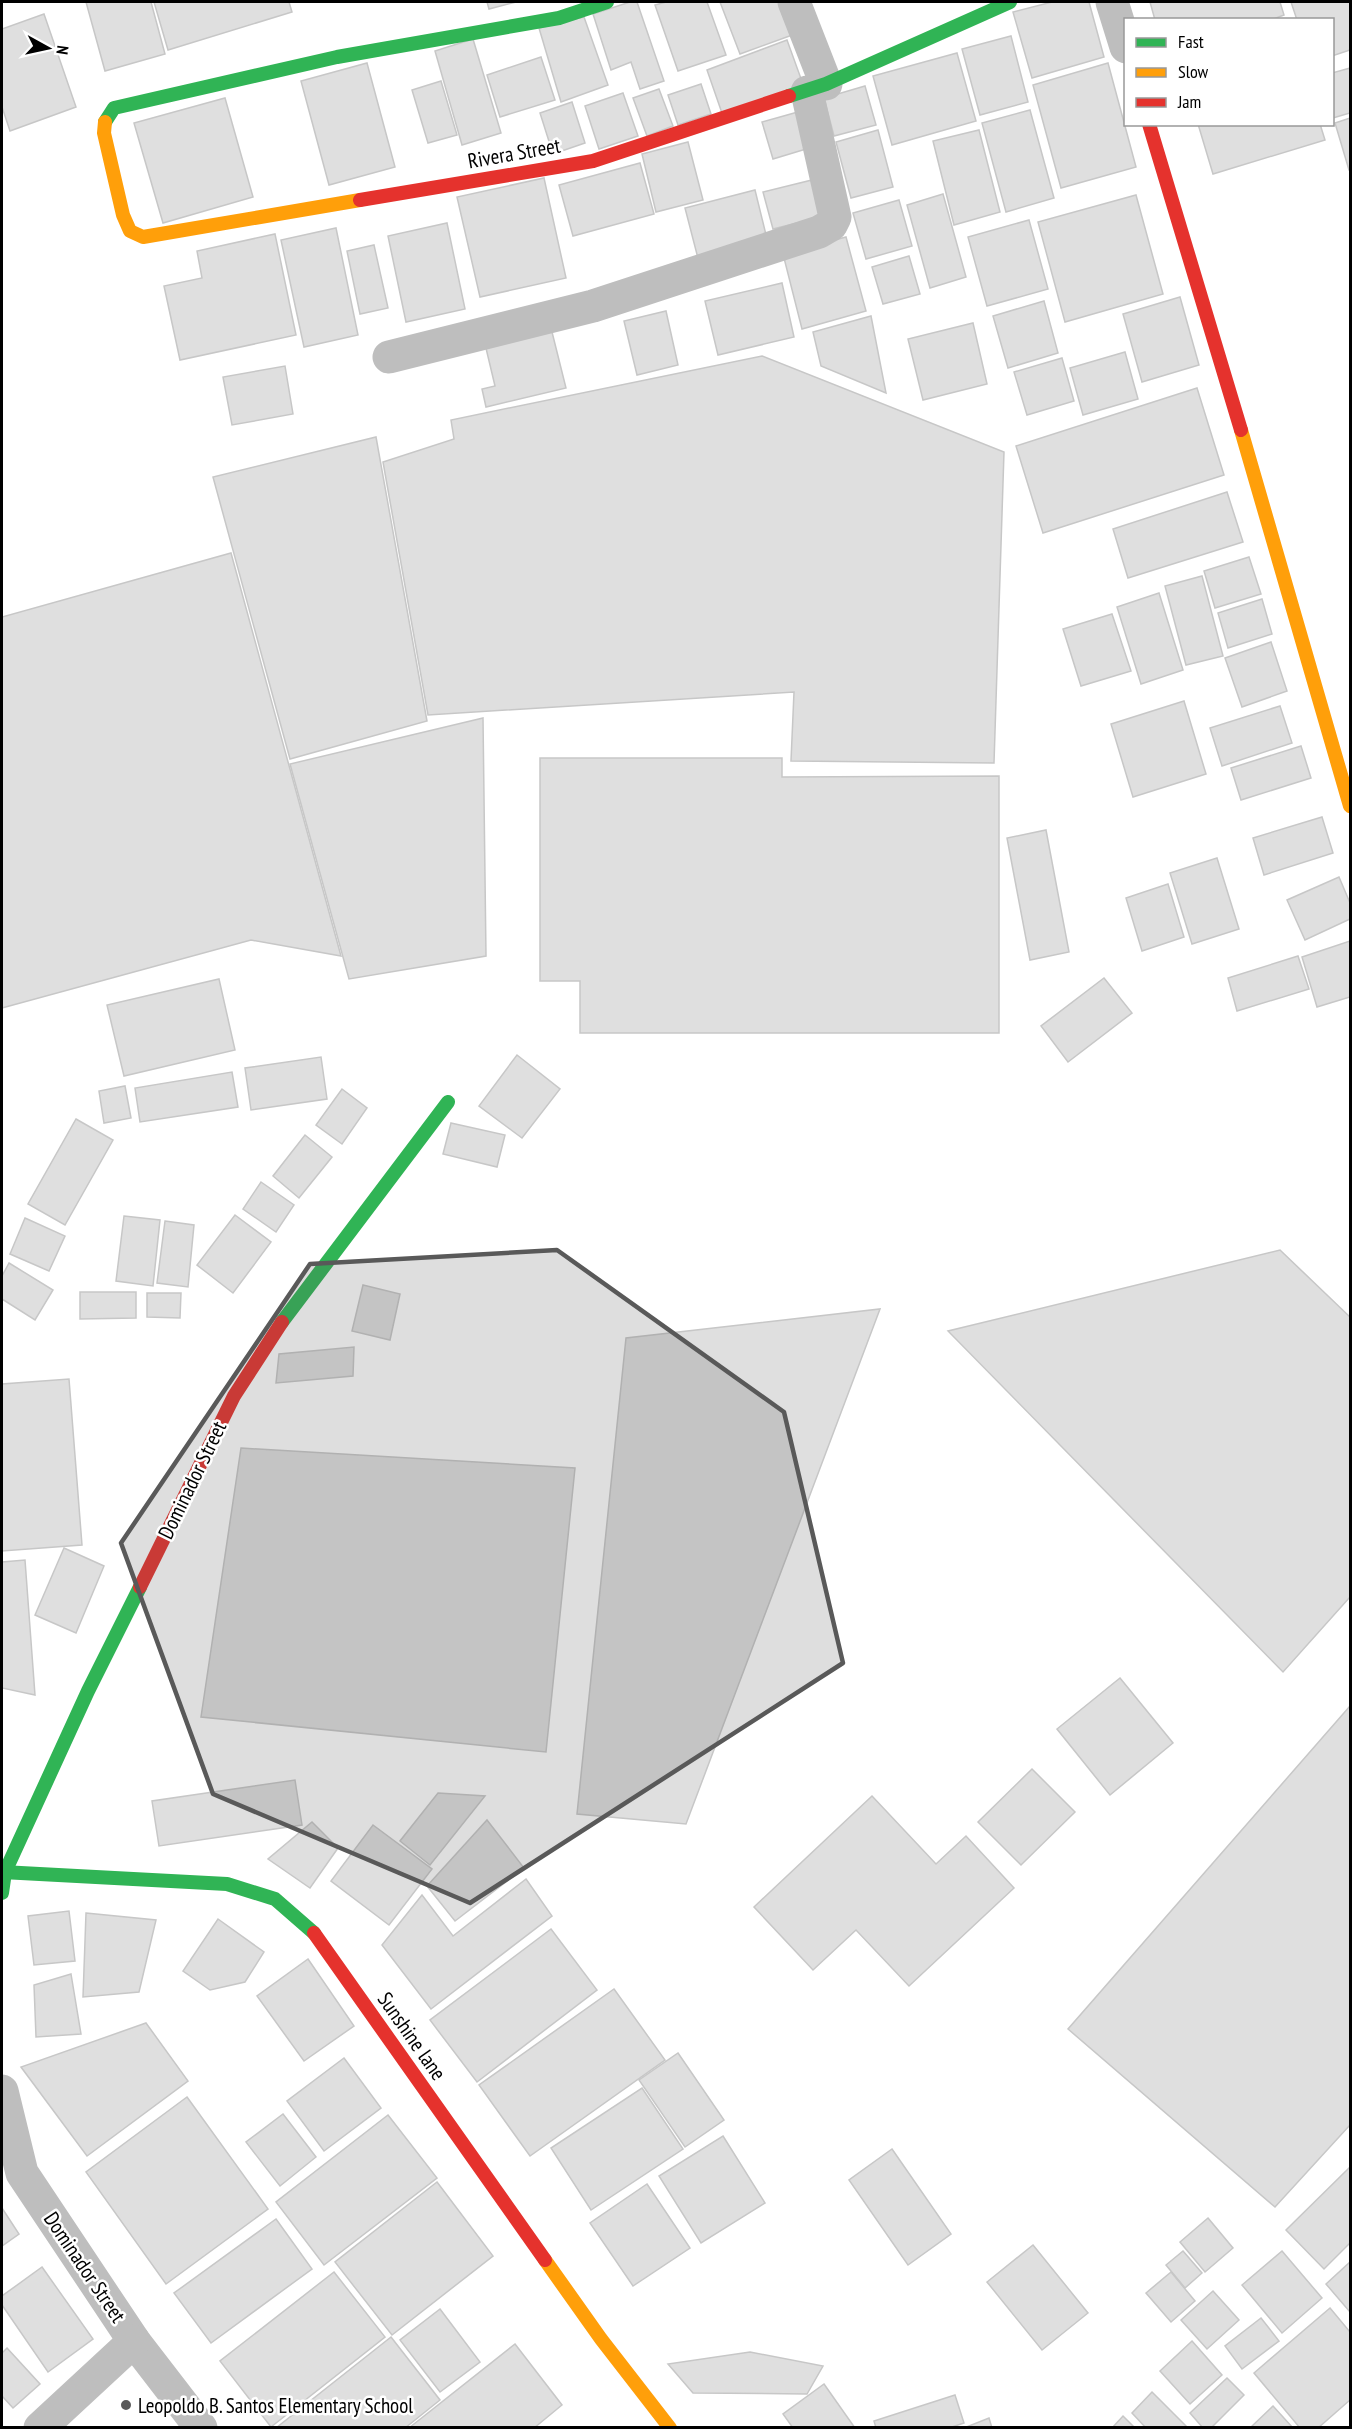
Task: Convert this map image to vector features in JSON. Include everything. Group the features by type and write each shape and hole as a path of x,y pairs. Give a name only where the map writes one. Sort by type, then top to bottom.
{"street":[{"name":"Rivera Street","path":"607,2 559,18 337,57 114,108 105,119 104,133 123,215 130,231 143,237 593,161 817,88 1010,2"},
{"path":"389,357 593,306 819,232 831,225 835,217 817,88 794,2"},
{"path":"1112,2 1124,44"},
{"path":"1150,126 1243,435 1350,807"},
{"name":"Dominador Street","path":"2,1895 4,1872 88,1691 234,1396 302,1293 448,1102"},
{"name":"Sunshine lane","path":"4,1872 227,1884 275,1899 313,1932 601,2339 670,2427"},
{"name":"Dominador Street","path":"2,2091 22,2173 134,2341 201,2427"},
{"path":"40,2427 134,2341"}],"highlighted area":[{"path":"557,1250 784,1412 843,1663 470,1903 213,1794 121,1543 310,1264"}],"building":[{"path":"86,2 151,2 165,54 105,71"},
{"path":"154,2 289,2 292,12 168,50"},
{"path":"487,2 516,2 489,9"},
{"path":"630,2 637,2 664,81 640,89 631,62 611,70 593,14"},
{"path":"666,2 707,2 726,55 678,71 655,5"},
{"path":"720,2 782,2 795,34 740,54"},
{"path":"1052,2 1089,2 1104,57 1032,78 1013,12"},
{"path":"1150,2 1280,2 1284,15 1276,18 1154,18"},
{"path":"1291,2 1350,2 1350,50 1334,55 1334,18 1296,18"},
{"path":"44,14 76,107 10,131 2,107 2,29"},
{"path":"584,17 608,85 561,102 539,28"},
{"path":"1011,36 1028,102 980,115 962,49"},
{"path":"473,39 501,133 462,145 435,51"},
{"path":"787,40 804,87 723,116 707,70"},
{"path":"957,53 976,121 892,145 873,76"},
{"path":"541,57 555,100 500,117 487,75"},
{"path":"367,63 395,167 329,185 301,81"},
{"path":"1108,63 1136,167 1061,188 1033,85"},
{"path":"1350,68 1350,113 1334,118 1334,72"},
{"path":"441,81 457,135 428,143 412,90"},
{"path":"701,84 711,114 678,125 668,95"},
{"path":"865,86 876,125 834,136 824,98"},
{"path":"659,89 673,126 647,136 633,98"},
{"path":"623,93 638,136 599,149 585,106"},
{"path":"225,98 253,197 163,223 134,123"},
{"path":"572,102 585,143 553,154 540,113"},
{"path":"805,110 816,146 773,159 762,122"},
{"path":"1030,110 1054,198 1006,212 982,123"},
{"path":"1350,118 1350,170 1349,170 1335,123"},
{"path":"1199,126 1321,126 1325,140 1213,174"},
{"path":"878,130 893,187 851,198 836,142"},
{"path":"979,130 1000,212 954,225 933,141"},
{"path":"688,142 703,200 656,212 642,154"},
{"path":"640,163 654,214 573,236 559,185"},
{"path":"544,178 566,278 480,297 457,197"},
{"path":"816,179 825,216 773,229 763,192"},
{"path":"755,190 769,247 700,266 685,208"},
{"path":"943,194 966,277 930,288 907,205"},
{"path":"1136,195 1163,294 1065,322 1038,222"},
{"path":"899,200 912,246 866,259 853,213"},
{"path":"1029,220 1048,289 987,306 968,237"},
{"path":"447,223 465,309 406,322 388,236"},
{"path":"336,228 358,335 304,347 281,240"},
{"path":"275,234 296,335 180,360 164,286 202,278 197,251"},
{"path":"846,237 866,311 802,329 783,254"},
{"path":"374,245 388,308 360,314 347,251"},
{"path":"909,256 920,294 883,304 872,267"},
{"path":"782,283 794,337 718,355 705,301"},
{"path":"1180,297 1199,365 1142,382 1123,314"},
{"path":"1044,301 1058,353 1008,368 993,316"},
{"path":"666,311 678,365 637,375 624,321"},
{"path":"871,316 886,393 821,366 813,332"},
{"path":"973,323 987,384 923,400 908,339"},
{"path":"551,328 566,388 486,407 482,389 495,386 485,344"},
{"path":"1125,352 1138,399 1083,415 1070,368"},
{"path":"762,356 1004,452 994,763 791,761 794,692 428,715 383,462 454,439 451,420"},
{"path":"1062,358 1074,401 1027,415 1014,372"},
{"path":"285,366 293,414 232,425 223,377"},
{"path":"1197,388 1224,475 1043,533 1016,446"},
{"path":"376,437 427,721 290,759 213,477"},
{"path":"1227,492 1243,542 1128,578 1113,529"},
{"path":"231,553 341,956 251,940 2,1008 2,617"},
{"path":"1249,557 1261,594 1215,608 1204,571"},
{"path":"1202,576 1223,656 1186,665 1165,586"},
{"path":"1159,593 1183,670 1141,684 1117,607"},
{"path":"1262,599 1272,634 1228,648 1218,613"},
{"path":"1112,614 1131,671 1081,686 1063,629"},
{"path":"1271,642 1287,691 1242,707 1225,658"},
{"path":"1184,701 1206,774 1133,797 1111,724"},
{"path":"1280,706 1292,743 1222,766 1210,728"},
{"path":"483,718 486,956 349,979 290,764"},
{"path":"1301,746 1311,778 1241,800 1231,768"},
{"path":"540,758 782,758 782,777 999,776 999,1033 580,1033 580,981 540,981"},
{"path":"1322,817 1333,853 1264,875 1253,838"},
{"path":"1046,830 1069,952 1030,960 1007,838"},
{"path":"1217,858 1239,929 1192,944 1170,873"},
{"path":"1339,877 1350,903 1350,919 1305,940 1287,900"},
{"path":"1168,884 1184,937 1142,951 1126,898"},
{"path":"1350,941 1350,997 1317,1007 1302,957"},
{"path":"1298,956 1309,989 1237,1011 1228,978"},
{"path":"1104,978 1132,1013 1068,1062 1041,1026"},
{"path":"219,979 235,1050 124,1076 107,1005"},
{"path":"517,1055 560,1089 522,1138 479,1106"},
{"path":"321,1057 327,1099 251,1110 245,1068"},
{"path":"232,1072 238,1107 140,1122 135,1088"},
{"path":"125,1086 131,1118 104,1123 99,1091"},
{"path":"342,1089 367,1108 342,1144 316,1125"},
{"path":"76,1119 113,1140 65,1225 28,1204"},
{"path":"451,1123 505,1135 497,1167 443,1154"},
{"path":"305,1135 332,1157 299,1198 273,1176"},
{"path":"261,1182 294,1205 276,1232 243,1209"},
{"path":"235,1215 271,1242 233,1293 197,1265"},
{"path":"124,1216 160,1220 153,1286 116,1281"},
{"path":"25,1218 65,1236 49,1271 10,1254"},
{"path":"165,1221 194,1225 188,1287 157,1283"},
{"path":"1280,1250 1350,1317 1350,1597 1283,1672 948,1331"},
{"path":"9,1263 53,1290 35,1320 2,1299 2,1276"},
{"path":"363,1285 400,1294 390,1340 352,1331"},
{"path":"80,1292 136,1292 136,1318 80,1319"},
{"path":"147,1293 181,1293 180,1318 147,1317"},
{"path":"880,1309 686,1824 577,1814 626,1338"},
{"path":"354,1347 353,1376 276,1383 279,1354"},
{"path":"69,1379 82,1545 2,1551 2,1384"},
{"path":"241,1448 575,1468 546,1752 201,1717"},
{"path":"64,1548 104,1566 76,1633 35,1615"},
{"path":"25,1560 35,1695 2,1688 2,1562"},
{"path":"1120,1678 1173,1743 1110,1795 1057,1729"},
{"path":"1350,1706 1350,2125 1275,2207 1068,2029"},
{"path":"1032,1769 1075,1812 1021,1865 978,1822"},
{"path":"295,1780 302,1825 159,1846 152,1801"},
{"path":"438,1793 485,1796 430,1865 400,1841"},
{"path":"872,1796 936,1864 966,1836 1014,1888 909,1986 856,1930 813,1970 754,1907"},
{"path":"487,1820 524,1868 455,1921 427,1886"},
{"path":"312,1822 338,1848 310,1888 268,1859"},
{"path":"373,1825 432,1869 389,1925 331,1881"},
{"path":"526,1879 552,1916 431,2009 382,1945 422,1895 453,1936"},
{"path":"69,1911 75,1961 34,1965 28,1916"},
{"path":"86,1913 156,1920 139,1992 83,1997"},
{"path":"218,1919 264,1952 245,1982 210,1990 183,1971"},
{"path":"551,1929 597,1990 477,2082 430,2020"},
{"path":"308,1959 354,2026 304,2061 257,1996"},
{"path":"71,1974 81,2034 36,2037 34,1985"},
{"path":"614,1989 665,2060 530,2156 479,2085"},
{"path":"146,2023 188,2081 87,2156 21,2067"},
{"path":"678,2053 724,2120 685,2147 639,2080"},
{"path":"344,2058 381,2108 324,2151 287,2101"},
{"path":"642,2088 683,2149 591,2210 551,2148"},
{"path":"187,2097 268,2209 166,2284 86,2172"},
{"path":"283,2114 316,2157 280,2186 246,2142"},
{"path":"388,2115 437,2178 324,2265 276,2202"},
{"path":"723,2136 765,2203 701,2243 659,2176"},
{"path":"892,2149 951,2234 908,2265 849,2180"},
{"path":"1350,2167 1350,2243 1324,2269 1286,2230"},
{"path":"437,2182 493,2256 392,2335 335,2262"},
{"path":"647,2184 690,2248 633,2286 590,2223"},
{"path":"2,2208 19,2234 2,2246"},
{"path":"1208,2218 1233,2248 1205,2272 1180,2242"},
{"path":"276,2219 312,2269 211,2343 174,2293"},
{"path":"1033,2245 1088,2313 1042,2350 987,2282"},
{"path":"1183,2251 1202,2273 1185,2288 1166,2265"},
{"path":"1282,2251 1322,2298 1282,2333 1242,2285"},
{"path":"1350,2262 1350,2312 1326,2284"},
{"path":"42,2267 93,2339 48,2372 2,2305 2,2296"},
{"path":"334,2272 385,2337 271,2427 220,2361"},
{"path":"1171,2272 1195,2301 1171,2322 1146,2293"},
{"path":"1213,2291 1239,2320 1207,2349 1181,2320"},
{"path":"1330,2308 1350,2332 1350,2400 1318,2428 1300,2428 1254,2373"},
{"path":"440,2309 480,2362 440,2392 400,2340"},
{"path":"1261,2318 1279,2341 1242,2369 1225,2346"},
{"path":"391,2337 440,2400 405,2428 276,2428"},
{"path":"1192,2341 1222,2375 1190,2404 1160,2371"},
{"path":"515,2344 562,2405 534,2428 409,2428"},
{"path":"7,2348 40,2384 13,2408 2,2396 2,2353"},
{"path":"750,2352 823,2366 807,2394 693,2393 668,2364"},
{"path":"1227,2378 1244,2395 1211,2428 1203,2428 1190,2413"},
{"path":"824,2384 855,2428 793,2428 783,2414"},
{"path":"1152,2392 1188,2428 1146,2428 1132,2413"},
{"path":"955,2395 964,2423 949,2428 876,2428 874,2421"},
{"path":"1273,2406 1293,2428 1250,2428"},
{"path":"1123,2416 1135,2428 1112,2428"},
{"path":"989,2418 992,2428 964,2428"}],"traffic: fast":[{"path":"105,122 114,108 337,57 559,18 607,2"},
{"path":"789,96 826,84 1010,2"},
{"path":"282,1322 448,1102"},
{"path":"2,1893 5,1872 88,1691 140,1587"},
{"path":"2,1872 227,1884 275,1899 314,1933"}],"traffic: slow":[{"path":"105,122 104,133 123,215 130,231 143,237 360,200"},
{"path":"1241,430 1350,806"},
{"path":"545,2260 601,2339 670,2428"}],"traffic: jam":[{"path":"360,200 593,161 789,96"},
{"path":"1150,126 1241,430"},
{"path":"140,1587 234,1396 282,1322"},
{"path":"314,1933 545,2260"}],"place":[{"name":"Leopoldo B. Santos Elementary School","path":"126,2405"}]}
